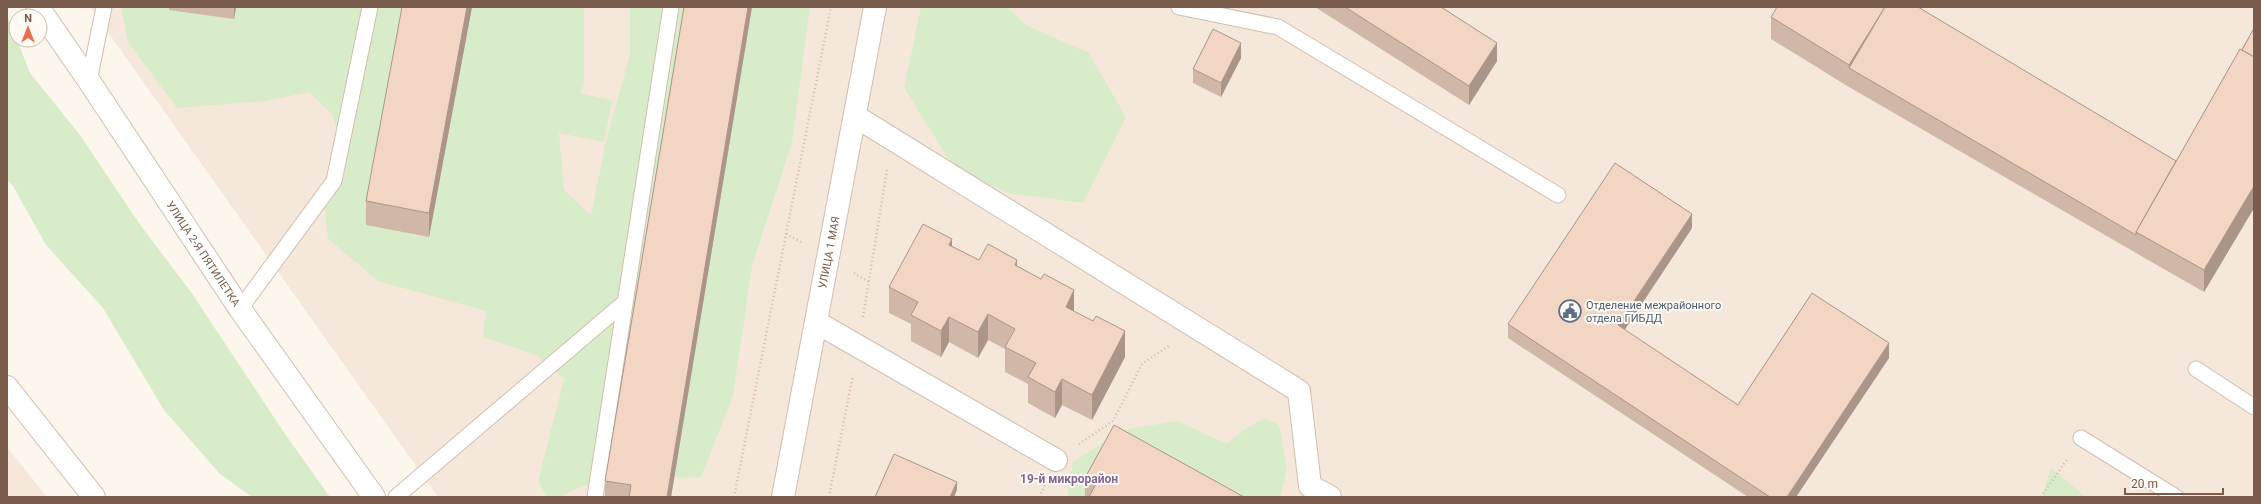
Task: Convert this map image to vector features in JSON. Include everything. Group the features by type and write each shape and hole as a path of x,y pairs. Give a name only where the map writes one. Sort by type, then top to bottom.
{"street":[{"name":"УЛИЦА 1 МАЯ","path":"783,497 875,7"},
{"name":"УЛИЦА 2-Я ПЯТИЛЕТКА","path":"48,20 240,309 374,497"},
{"path":"855,116 1298,391 1306,491 1330,497"},
{"path":"816,322 1056,460"},
{"path":"7,387 94,497"}],"lane":[{"path":"89,81 104,7"},
{"path":"240,309 334,181 370,7"},
{"path":"594,497 671,7"},
{"path":"1179,7 1278,27 1558,195"},
{"path":"396,497 625,302"},
{"path":"2196,369 2254,407"},
{"path":"2081,438 2176,497"}],"path":[{"path":"734,497 831,7"},
{"path":"829,497 859,346 892,139"},
{"path":"1040,497 1056,460 1113,421 1142,364 1197,328"},
{"path":"2042,497 2081,438"}],"shaded area":[{"path":"90,7 2254,7 2254,497 438,497"},
{"path":"7,447 47,497 7,497"}],"green space":[{"path":"121,7 584,7 584,85 579,93 612,100 604,142 559,133 564,190 591,215 607,137 630,55 630,7 810,7 792,142 752,266 733,396 701,477 649,478 609,481 590,484 562,497 547,497 538,481 564,379 538,356 483,337 486,311 378,281 328,239 322,183 342,144 332,114 309,92 266,101 177,108 128,42"},
{"path":"921,7 1007,7 1027,26 1088,52 1126,117 1083,203 1008,193 955,169 904,88"},
{"path":"7,15 8,48 20,48 30,73 80,135 141,226 191,292 285,434 330,497 252,497 220,474 164,410 103,308 46,245 13,186 7,180"},
{"path":"1265,418 1279,425 1287,469 1280,497 1067,497 1073,462 1123,430 1177,421 1227,444 1243,430"},
{"path":"2051,468 2086,497 2042,497"}],"building":[{"path":"402,7 467,7 429,213 366,201"},
{"path":"684,7 748,7 667,497 629,497 631,485 605,481"},
{"path":"1345,7 1441,7 1497,43 1469,86"},
{"path":"1777,7 1885,7 1849,65 1771,17"},
{"path":"1885,7 1918,7 2176,161 2136,232 2136,235 1849,68"},
{"path":"2254,28 2254,57 2242,50"},
{"path":"1213,29 1241,43 1221,83 1193,69"},
{"path":"2240,49 2254,57 2254,186 2204,270 2136,232"},
{"path":"1615,163 1692,214 1618,325 1738,405 1812,293 1889,343 1787,497 1770,497 1508,324"},
{"path":"923,224 952,239 949,245 979,260 988,244 1017,260 1015,265 1041,279 1044,274 1074,290 1066,307 1093,321 1096,316 1125,331 1092,395 1062,379 1055,392 1028,377 1036,363 1005,347 1015,329 988,314 978,332 949,317 941,331 911,315 918,302 889,287"},
{"path":"1114,425 1244,497 1089,497 1096,484 1085,478"},
{"path":"894,454 957,482 950,497 875,497"}],"place":[{"name":"Отделение межрайонного отдела ГИБДД","path":"1570,311"}],"district":[{"name":"19-й микрорайон","path":"1069,479"}]}
